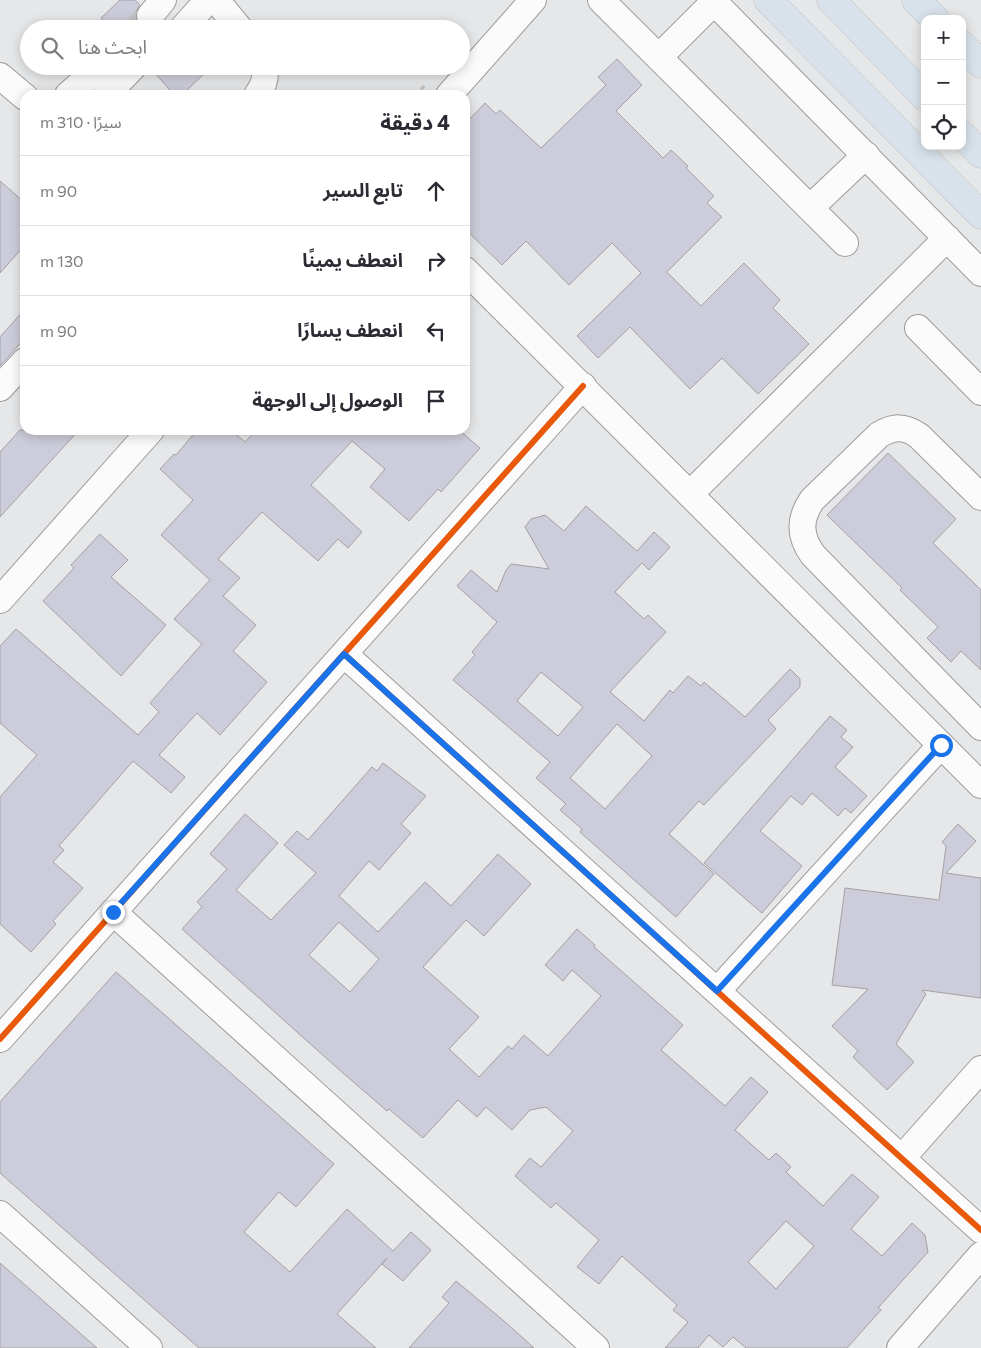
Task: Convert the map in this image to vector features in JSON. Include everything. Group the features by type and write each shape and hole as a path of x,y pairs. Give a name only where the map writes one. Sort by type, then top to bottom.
{"highway":[{"path":"768,0 981,215"},
{"path":"831,0 921,92"},
{"path":"916,0 931,15"},
{"path":"966,50 981,64"},
{"path":"966,139 981,154"}],"street":[{"path":"190,20 208,0"},
{"path":"216,0 233,20"},
{"path":"470,71 533,0"},
{"path":"601,0 845,242"},
{"path":"659,57 713,1 981,272"},
{"path":"74,90 91,75"},
{"path":"111,90 125,75"},
{"path":"261,90 266,75"},
{"path":"453,90 467,75"},
{"path":"0,76 20,93"},
{"path":"810,208 866,155"},
{"path":"690,494 947,238"},
{"path":"470,275 981,785"},
{"path":"918,328 981,392"},
{"path":"0,388 20,366"},
{"path":"4,1028 113,912 583,386"},
{"path":"981,497 919,436 910,430 899,427 888,429 878,435 812,500 804,512 801,527 804,543 813,555 981,727"},
{"path":"0,600 147,435"},
{"path":"344,654 981,1230"},
{"path":"717,991 941,745"},
{"path":"113,912 596,1348"},
{"path":"902,1158 981,1069"},
{"path":"0,1214 149,1348"},
{"path":"900,1348 981,1255"}],"building":[{"path":"120,0 135,0 140,5 135,13 136,20 103,20 101,18"},
{"path":"617,59 642,85 616,111 663,158 671,150 688,166 686,168 714,196 707,203 722,217 667,272 701,306 744,263 780,300 773,308 809,344 758,394 722,358 690,389 630,327 598,358 577,336 641,273 612,243 569,285 526,241 502,265 470,234 470,119 485,103 496,114 500,110 541,148 606,85 598,77"},
{"path":"157,75 203,75 187,90 170,90"},
{"path":"0,181 20,199 20,251 0,273"},
{"path":"20,315 20,344 0,366 0,337"},
{"path":"20,430 20,435 74,435 0,517 0,452"},
{"path":"193,435 237,435 245,442 251,435 465,435 480,448 441,492 438,489 409,521 370,487 385,469 352,441 311,485 362,532 348,548 338,539 318,561 262,512 218,559 240,578 223,596 256,625 233,651 267,682 220,735 197,713 159,755 185,777 171,793 133,761 59,846 64,850 53,862 83,888 53,921 56,924 31,952 0,924 0,797 37,755 0,723 0,646 16,629 138,735 159,712 150,703 202,644 174,619 210,580 161,535 193,500 160,469 174,454 176,455"},
{"path":"888,453 956,519 933,543 981,590 981,670 961,651 951,662 927,638 938,627 900,590 902,588 827,515"},
{"path":"586,506 637,551 654,532 670,547 649,570 642,563 615,592 644,619 648,615 666,632 610,692 644,721 670,690 673,693 688,676 701,686 704,682 745,717 790,669 800,679 800,687 768,720 776,729 704,805 699,801 669,834 714,874 676,917 580,832 582,829 560,810 566,804 536,778 550,762 453,680 475,655 472,652 497,622 457,586 471,570 497,592 506,570 511,564 549,569 525,527 531,519 545,515 564,531","holes":["541,672 583,707 558,736 517,701","617,724 652,756 605,809 570,778"]},
{"path":"100,534 128,560 111,577 166,625 121,676 43,601 74,568 71,565"},
{"path":"830,716 847,730 841,737 853,747 835,767 867,796 851,813 845,808 838,816 812,793 802,805 791,796 760,831 802,866 762,913 704,863"},
{"path":"383,763 426,796 401,824 411,833 379,870 369,861 339,896 378,932 425,882 451,906 498,854 531,884 484,936 466,920 423,967 479,1017 449,1049 479,1077 508,1046 512,1049 524,1035 548,1056 601,996 572,970 563,981 545,965 577,929 595,945 594,947 683,1025 661,1050 725,1106 751,1077 768,1092 735,1130 769,1160 776,1153 791,1167 786,1172 823,1206 852,1174 879,1197 851,1229 882,1256 912,1223 925,1235 928,1252 878,1308 881,1310 847,1348 746,1348 733,1337 723,1347 709,1335 698,1348 665,1348 688,1322 673,1310 677,1305 622,1256 599,1284 577,1267 599,1240 556,1203 551,1208 515,1176 530,1158 541,1167 573,1131 546,1107 530,1110 512,1130 486,1107 477,1117 458,1100 423,1138 389,1109 387,1111 335,1066 182,929 202,907 197,902 227,869 210,854 245,814 278,843 236,890 271,920 316,873 284,845 297,831 308,840 372,767 377,771","holes":["339,922 379,959 350,992 309,955","786,1221 814,1246 776,1289 748,1262"]},
{"path":"958,824 976,841 946,873 981,878 981,998 922,990 926,994 896,1044 914,1062 887,1090 853,1057 858,1051 832,1026 868,989 832,985 845,888 939,900 946,846 942,842"},
{"path":"116,972 334,1164 296,1207 279,1192 244,1232 290,1272 347,1209 393,1251 411,1232 431,1250 403,1281 382,1264 387,1258 337,1314 376,1348 199,1348 0,1173 0,1102"},
{"path":"0,1263 97,1348 0,1348"},
{"path":"456,1281 534,1348 409,1348 449,1303 442,1297"}],"tunnel":[{"path":"146,20 150,16"}],"cycle path":[{"path":"0,1039 583,386"},
{"path":"344,654 981,1230"}],"route":[{"path":"113,912 344,654 717,991 941,745"}]}
